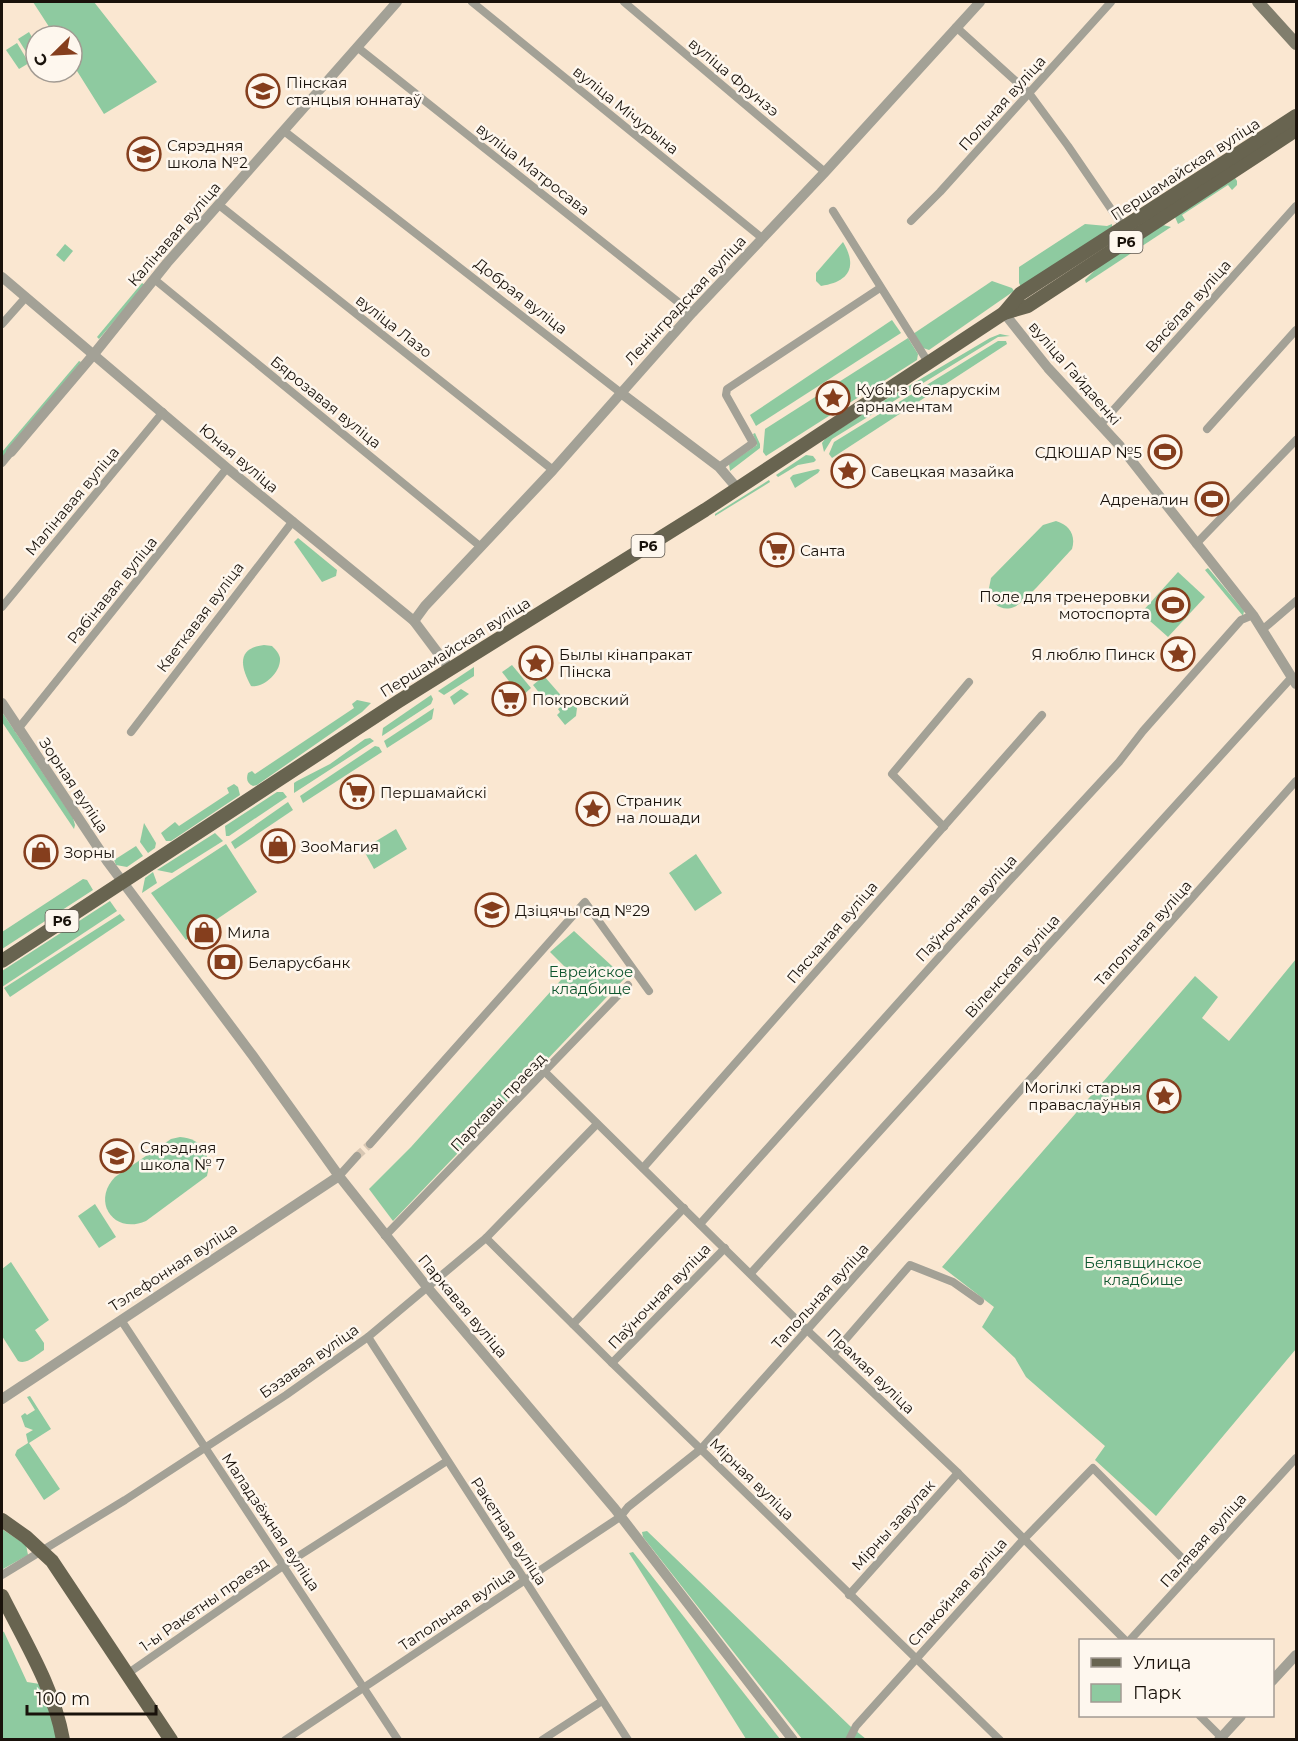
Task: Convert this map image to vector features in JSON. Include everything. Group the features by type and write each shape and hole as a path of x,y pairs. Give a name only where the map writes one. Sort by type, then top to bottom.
{"main road":[{"path":"1258,2 1296,44"},
{"name":"Першамайская вуліца","path":"1004,313 1020,294 1296,116"},
{"name":"Першамайская вуліца","path":"2,961 450,669 737,488 1004,313 1028,306 1296,130"},
{"path":"2,1520 26,1537 52,1561 171,1740"},
{"path":"2,1596 37,1664 58,1714 63,1740"}],"street":[{"name":"Калінавая вуліца","path":"2,464 154,279 397,2"},
{"name":"вуліца Мічурына","path":"472,2 762,238"},
{"name":"вуліца Фрунзэ","path":"624,2 825,172"},
{"name":"Ленінградская вуліца","path":"414,621 425,606 553,470 692,313 981,2"},
{"name":"Польная вуліца","path":"911,221 940,192 1111,2"},
{"path":"956,27 1029,93 1124,228"},
{"name":"вуліца Матросава","path":"357,47 692,313"},
{"name":"Добрая вуліца","path":"284,131 719,467 737,488"},
{"name":"вуліца Лазо","path":"219,205 553,470"},
{"name":"Вясёлая вуліца","path":"1100,425 1296,206"},
{"path":"833,211 928,362"},
{"name":"Юная вуліца","path":"2,277 226,468 414,621 450,669"},
{"name":"Бярозавая вуліца","path":"154,279 481,547"},
{"path":"719,467 753,443 726,395 727,389 880,288"},
{"path":"2,324 26,297"},
{"name":"вуліца Гайдаенкі","path":"1004,313 1048,368 1120,446 1253,615 1294,681"},
{"path":"1207,429 1296,330"},
{"name":"Малінавая вуліца","path":"2,607 163,412"},
{"path":"1196,544 1296,440"},
{"name":"Рабінавая вуліца","path":"18,729 226,468"},
{"name":"Кветкавая вуліца","path":"131,732 293,521"},
{"path":"1263,630 1296,601"},
{"name":"Паўночная вуліца","path":"700,1224 943,952 1119,762 1143,731 1241,620 1253,615"},
{"name":"Віленская вуліца","path":"751,1273 1294,681"},
{"path":"944,827 892,774 969,682"},
{"name":"Зорная вуліца","path":"2,704 122,882"},
{"name":"Пясчаная вуліца","path":"643,1168 1042,715"},
{"name":"Тапольная вуліца","path":"285,1740 620,1517 628,1507 701,1449 1296,781"},
{"name":"Паркавая вуліца","path":"122,882 385,1236 620,1517 793,1740"},
{"path":"370,1144 585,902 649,991"},
{"name":"Паркавы праезд","path":"385,1236 628,985"},
{"name":"Прамая вуліца","path":"545,1072 957,1473 1123,1639"},
{"name":"Бэзавая вуліца","path":"2,1575 42,1552 286,1395 368,1337 486,1238 597,1124"},
{"name":"Тэлефонная вуліца","path":"2,1399 339,1176 357,1156"},
{"path":"573,1324 684,1208"},
{"name":"Мірная вуліца","path":"486,1238 1000,1740"},
{"name":"Паўночная вуліца","path":"612,1363 725,1248"},
{"path":"833,1354 910,1265 952,1282 980,1301"},
{"name":"Маладзёжная вуліца","path":"121,1320 398,1740"},
{"name":"Ракетная вуліца","path":"368,1337 628,1740"},
{"name":"Палявая вуліца","path":"1132,1639 1296,1458"},
{"name":"1-ы Ракетны праезд","path":"127,1674 283,1566 447,1461"},
{"name":"Спакойная вуліца","path":"849,1740 856,1726 916,1658 1023,1540 1093,1468 1194,1570"},
{"name":"Мірны завулак","path":"849,1595 957,1473"},
{"path":"1274,1679 1296,1655"},
{"path":"542,1740 602,1701"},
{"path":"1201,1717 1222,1739 1240,1717"}],"green space":[{"path":"33,2 94,2 157,82 104,114 84,82 84,24 47,24"},
{"path":"24,35 24,48 18,39"},
{"path":"17,43 24,55 24,66 19,69 6,50"},
{"path":"1235,178 1237,185 1232,190 1228,185 1182,215 1185,220 1178,224 1175,217"},
{"path":"1085,224 1107,226 1112,224 1112,227 1021,287 1019,267"},
{"path":"1163,225 1171,227 1086,283 1085,280 1100,265"},
{"path":"843,242 850,259 848,272 838,281 821,286 816,281 816,273"},
{"path":"65,244 73,251 64,262 56,255"},
{"path":"992,281 1012,288 1014,291 929,350 923,348 913,334"},
{"path":"142,283 145,285 99,339 97,337"},
{"path":"892,320 901,333 756,426 750,415"},
{"path":"1000,334 1010,336 998,337 832,439 824,452 822,443 825,439 873,407"},
{"path":"908,338 918,354 917,360 766,456 763,452 765,429"},
{"path":"998,341 1006,341 1007,344 832,458 829,454 834,442"},
{"path":"79,361 81,362 2,459 2,452"},
{"path":"755,433 760,448 730,471 729,464 757,445 753,434"},
{"path":"806,455 813,456 816,460 798,465 778,477 776,475"},
{"path":"820,470 818,473 795,488 790,478 793,475"},
{"path":"769,480 770,482 715,516 715,514"},
{"path":"1056,521 1065,525 1071,532 1072,549 1019,604 1010,608 998,606 988,593 991,578 1043,525"},
{"path":"298,538 337,570 336,576 322,582 294,542"},
{"path":"1208,568 1244,611 1243,616 1205,570"},
{"name":"Поле для тренеровки мотоспорта","path":"1178,572 1205,597 1168,637 1141,613"},
{"path":"264,645 272,646 276,650 280,664 266,682 251,686 243,659 249,650"},
{"path":"512,665 531,688 521,697 502,672"},
{"path":"474,667 474,676 444,695 438,691"},
{"path":"544,676 565,700 557,706 550,698 545,700 533,685"},
{"path":"461,689 469,694 454,705 450,697"},
{"path":"431,695 433,699 431,704 382,736 383,728"},
{"path":"570,699 577,708 576,716 565,725 557,715 560,712 558,709"},
{"path":"357,700 371,703 362,712 257,785 253,786 248,782 248,773 252,771 255,774 354,708 352,704"},
{"path":"434,708 432,719 387,748 384,741"},
{"path":"2,712 73,818 74,829 2,722"},
{"path":"370,738 374,741 294,793 294,783 330,764 365,739"},
{"path":"375,746 379,747 382,752 303,803 300,796"},
{"path":"234,784 238,787 240,795 171,841 166,841 161,833 175,822 179,826 229,793 227,788"},
{"path":"277,792 283,792 287,797 226,836 225,826"},
{"path":"288,802 293,810 235,849 231,842"},
{"path":"144,823 156,843 155,848 148,853 140,842"},
{"path":"396,829 407,849 374,869 363,849"},
{"path":"215,833 223,841 172,873 157,870"},
{"path":"226,844 257,892 186,940 151,893"},
{"path":"136,846 143,856 127,867 116,865 114,860"},
{"path":"696,854 722,893 695,911 669,873"},
{"path":"153,872 157,883 142,893 145,878"},
{"path":"83,879 87,880 93,890 2,949 2,932"},
{"path":"110,901 117,911 2,987 2,971"},
{"path":"120,914 125,920 10,997 4,988"},
{"name":"Еврейское кладбище","path":"574,931 625,978 393,1221 369,1189 411,1147 569,971 550,952"},
{"name":"Белявщинское кладбище","path":"1296,959 1296,1349 1156,1516 1095,1460 1105,1446 1026,1377 1015,1358 982,1327 994,1307 942,1267 1195,976 1218,997 1202,1018 1229,1041"},
{"path":"180,1137 194,1141 204,1149 208,1162 207,1176 146,1221 124,1224 116,1220 106,1206 105,1196 115,1177 171,1139"},
{"path":"95,1204 116,1237 99,1248 78,1216"},
{"path":"11,1262 49,1320 35,1330 44,1343 44,1350 25,1362 18,1361 2,1336 2,1269"},
{"path":"30,1396 51,1429 29,1443 60,1489 44,1500 15,1455 17,1450 28,1443 26,1434 33,1430 25,1427 21,1416 35,1410 27,1397"},
{"path":"2,1529 26,1545 28,1555 3,1569"},
{"path":"647,1531 866,1739 802,1739 643,1537 642,1532"},
{"path":"633,1552 780,1739 746,1739 629,1553"},
{"path":"2,1631 27,1682 40,1684 59,1739 2,1739"}],"tunnel":[{"path":"357,1156 370,1144"}],"place":[{"name":"Пінская станцыя юннатаў","path":"263,91"},
{"name":"Сярэдняя школа №2","path":"144,154"},
{"name":"Кубы з беларускім арнаментам","path":"833,398"},
{"name":"СДЮШАР №5","path":"1165,452"},
{"name":"Савецкая мазайка","path":"848,471"},
{"name":"Адреналин","path":"1212,499"},
{"name":"Санта","path":"777,550"},
{"name":"Поле для тренеровки мотоспорта","path":"1173,605"},
{"name":"Я люблю Пинск","path":"1178,654"},
{"name":"Былы кінапракат Пінска","path":"536,663"},
{"name":"Покровский","path":"509,699"},
{"name":"Першамайскі","path":"357,792"},
{"name":"Страник на лошади","path":"593,809"},
{"name":"ЗооМагия","path":"278,846"},
{"name":"Зорны","path":"41,852"},
{"name":"Дзіцячы сад №29","path":"492,910"},
{"name":"Мила","path":"204,932"},
{"name":"Беларусбанк","path":"225,962"},
{"name":"Могілкі старыя праваслаўныя","path":"1164,1096"},
{"name":"Сярэдняя школа № 7","path":"117,1156"}]}
